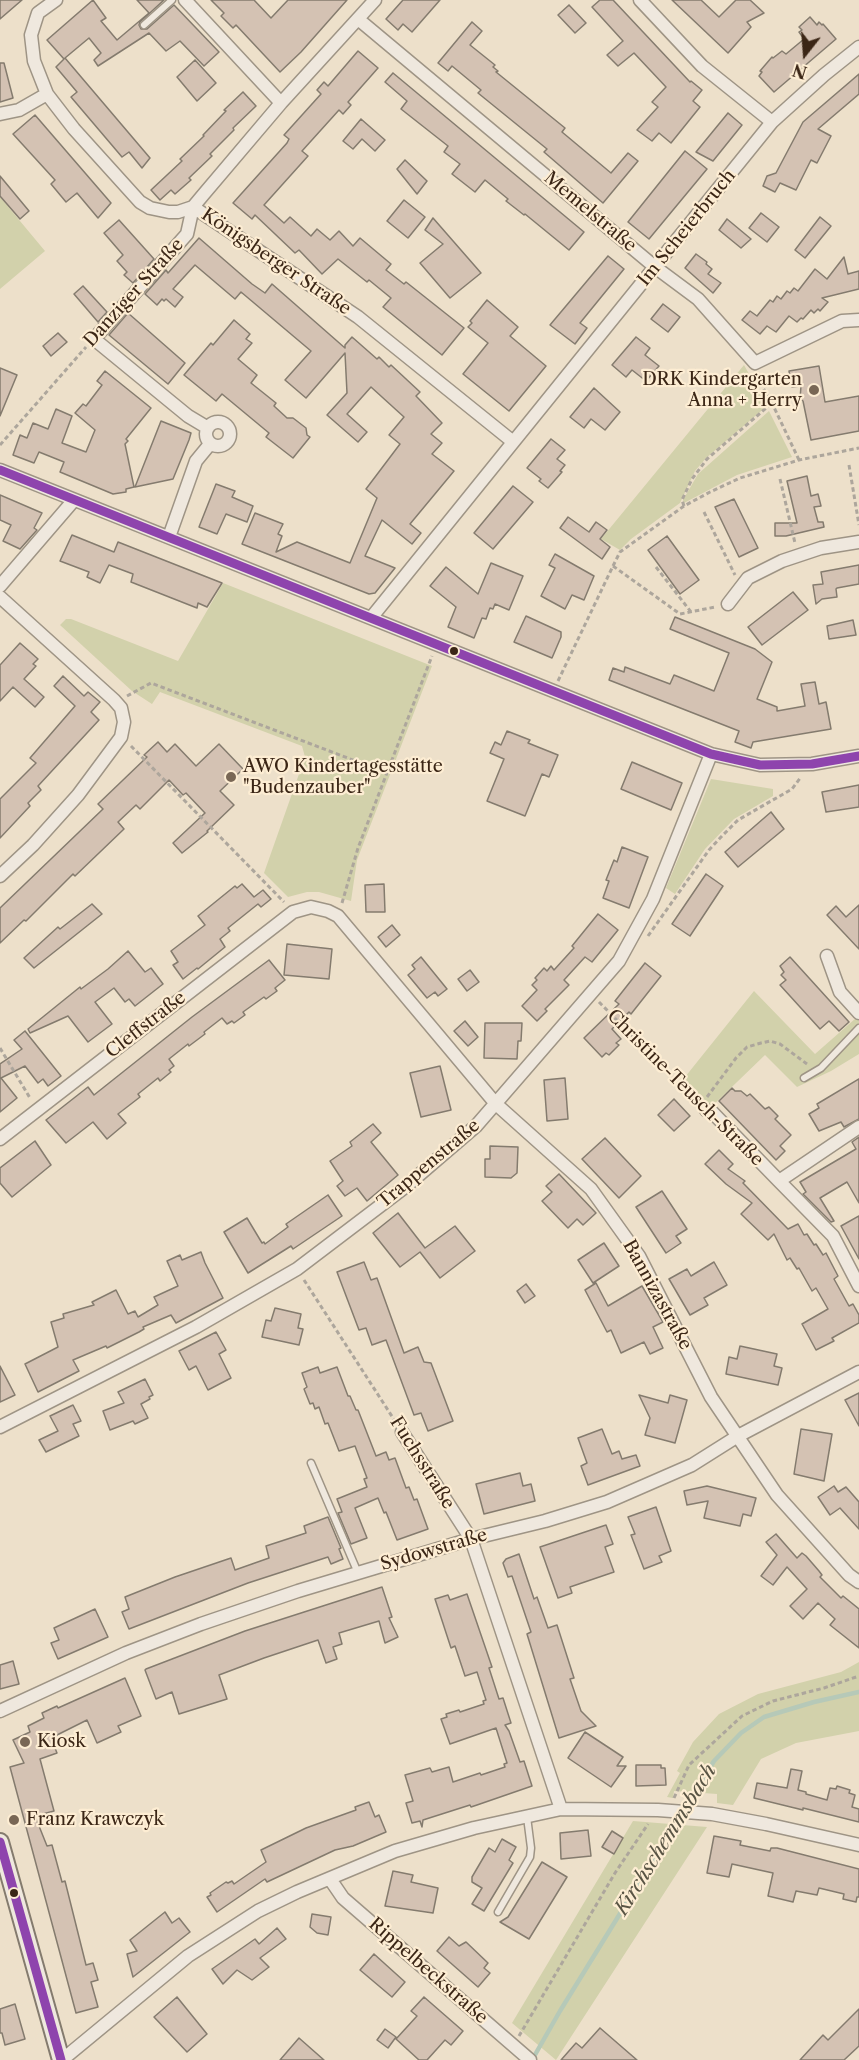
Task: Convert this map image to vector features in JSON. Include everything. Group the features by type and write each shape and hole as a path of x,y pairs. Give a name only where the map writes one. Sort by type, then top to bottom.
{"street":[{"name":"Königsberger Straße","path":"56,0 38,13 30,35 34,61 47,94 81,137 140,202 169,212 178,212 193,207 358,317 512,441"},
{"path":"185,0 281,104"},
{"name":"Danziger Straße","path":"93,339 187,234 193,207 281,104 375,0"},
{"path":"640,0 701,65 772,122"},
{"name":"Memelstraße","path":"358,19 655,267 698,299 755,363"},
{"name":"Im Scheierbruch","path":"371,618 772,122 859,47"},
{"path":"0,114 19,110 47,94"},
{"path":"755,363 842,321 859,320"},
{"path":"93,339 188,416 208,428"},
{"path":"216,422 225,424 230,437 224,445 210,444 206,436 208,428 216,422"},
{"path":"169,537 196,461 210,444"},
{"path":"0,470 711,754 760,765 812,764 859,756"},
{"path":"0,586 74,500"},
{"path":"728,604 748,578 782,561 821,548 859,542"},
{"path":"0,597 114,700 123,715 124,729 78,795 33,845 0,876"},
{"name":"Trappenstraße","path":"0,1427 196,1327 297,1269 405,1187 476,1126 619,961 653,899 711,754"},
{"path":"293,912 310,907 338,916"},
{"name":"Cleffstraße","path":"0,1139 293,912"},
{"name":"Bannizastraße","path":"338,916 496,1104 591,1189 639,1256 711,1396 777,1495 849,1575 859,1582"},
{"path":"827,957 840,992 859,1013"},
{"name":"Christine-Teusch-Straße","path":"703,1108 712,1112 832,1236 859,1286"},
{"name":"Christine-Teusch-Straße","path":"779,1181 859,1127"},
{"name":"Sydowstraße","path":"0,1711 126,1653 201,1624 471,1539 545,1521 607,1502 692,1466 738,1436 859,1371"},
{"name":"Fuchsstraße","path":"402,1432 471,1539 561,1809"},
{"path":"0,1842 62,2060 188,1956 258,1911 395,1851 474,1827 561,1809 663,1810 712,1814 859,1845"},
{"name":"Rippelbeckstraße","path":"330,1879 343,1898 530,2060"}],"lane":[{"path":"144,25 172,0"},
{"path":"804,1078 821,1068 859,1028"},
{"path":"311,1463 358,1573"},
{"path":"498,1912 530,1857 526,1816"}],"path":[{"name":"Danziger Straße","path":"0,445 93,339"},
{"path":"755,363 755,374 772,403 799,460"},
{"path":"684,506 682,500 692,480 707,459 772,403"},
{"path":"554,691 620,552 684,506 740,478 799,460 859,448"},
{"path":"849,465 859,525"},
{"path":"780,479 798,556"},
{"path":"704,512 741,587"},
{"path":"613,566 681,614 728,604"},
{"path":"656,567 690,612"},
{"path":"338,916 358,848 437,645"},
{"path":"114,700 130,695 151,683 387,773"},
{"path":"121,736 293,912"},
{"path":"647,937 709,850 722,836 738,820 792,789 812,764"},
{"name":"Christine-Teusch-Straße","path":"591,994 703,1108"},
{"path":"703,1108 736,1058 747,1047 771,1041 780,1044 816,1071"},
{"path":"0,1048 37,1110"},
{"name":"Fuchsstraße","path":"297,1269 402,1432"},
{"path":"514,2045 615,1873 663,1810 689,1765 742,1716 773,1701 859,1676"}],"green space":[{"path":"0,197 45,251 0,289"},
{"path":"744,365 767,406 706,458 695,471 680,503 631,539 620,550 601,539"},
{"path":"769,411 792,457 737,475 684,503 683,500 698,474"},
{"path":"223,583 432,666 357,860 351,901 319,892 307,892 288,897 264,873 305,757 302,746 160,692 152,704 132,691 60,625 66,619 71,619 178,661"},
{"path":"711,779 773,789 773,796 734,819 705,849 675,894 666,888"},
{"path":"754,991 815,1054 856,1018 859,1021 859,1054 831,1071 797,1087 765,1055 708,1110 681,1082"},
{"path":"859,1662 859,1731 796,1743 761,1759 733,1805 717,1803 717,1794 674,1791 673,1798 667,1797 680,1773 677,1771 693,1742 719,1714 758,1694 841,1672"},
{"path":"633,1821 707,1827 556,2060 512,2023"}],"building":[{"path":"0,0 22,0 0,19"},
{"path":"93,0 106,18 101,21 117,40 149,13 137,0 164,0 140,22 141,29 147,29 174,5 219,52 204,66 180,41 166,51 149,33 98,66 94,60 101,53 89,38 65,58 150,158 142,168 129,152 122,157 71,97 77,92 56,67 64,59 47,40"},
{"path":"211,0 254,0 271,18 288,0 347,0 280,72 236,25 233,28 221,16 224,13"},
{"path":"403,0 440,0 412,32 403,24 398,30 386,19"},
{"path":"600,0 613,0 690,82 702,90 693,101 700,107 671,143 659,133 652,141 637,130 658,107 652,102 666,87 634,53 618,66 607,55 623,41 592,7"},
{"path":"672,0 701,0 719,17 736,0 750,0 764,13 747,22 751,27 728,53"},
{"path":"569,5 586,23 575,33 558,15"},
{"path":"810,17 817,25 819,22 823,24 836,39 774,92 759,76 762,72 760,71 772,57 782,51 786,54 804,39 799,32 802,30 799,27"},
{"path":"472,22 482,31 470,45 495,65 493,67 498,71 496,72 565,128 562,132 611,173 628,153 638,161 603,203 544,152 547,149 478,93 481,90 452,66 448,71 438,63"},
{"path":"358,51 378,68 348,102 351,105 343,114 339,110 302,151 308,156 264,205 284,223 290,217 311,236 317,229 330,240 339,231 353,246 360,238 391,264 386,270 404,284 406,282 464,328 442,355 383,307 391,298 369,280 367,282 338,259 322,274 299,250 295,253 255,215 252,219 233,203 287,143 289,139 284,135 321,94 317,90 324,82 328,86"},
{"path":"195,60 216,83 197,101 177,77"},
{"path":"0,63 4,63 13,98 0,102"},
{"path":"393,73 584,232 569,250 506,201 508,199 485,180 475,192 452,174 460,164 444,152 448,146 401,109 407,101 385,82"},
{"path":"859,74 859,94 818,129 831,136 817,163 811,160 796,190 780,183 775,192 763,186 767,176 776,173 803,122"},
{"path":"243,92 256,106 210,154 212,156 189,178 191,180 175,194 171,190 160,200 151,190 182,161 180,159"},
{"path":"728,113 742,125 713,161 696,152"},
{"path":"35,115 111,203 98,218 77,193 66,202 51,184 55,180 13,134"},
{"path":"361,119 385,140 375,151 362,139 353,149 343,141"},
{"path":"685,151 707,169 649,239 628,222"},
{"path":"405,160 427,181 417,194 397,169"},
{"path":"0,176 29,211 20,219 0,196"},
{"path":"404,200 425,217 408,238 387,221"},
{"path":"761,213 779,227 767,242 749,228"},
{"path":"820,217 831,226 805,258 795,250"},
{"path":"433,218 481,273 450,298 420,263 443,244 425,230"},
{"path":"727,219 751,239 741,248 719,230"},
{"path":"119,220 154,259 133,283 124,275 127,272 117,261 123,255 104,233"},
{"path":"199,238 265,293 272,284 345,348 352,337 377,359 379,357 389,367 391,365 420,392 416,396 442,423 431,434 442,443 432,454 454,471 410,524 421,533 412,544 382,520 365,556 395,568 375,593 369,594 242,544 255,513 283,524 278,534 282,536 276,552 297,542 350,563 377,498 366,489 400,444 389,435 404,417 371,387 347,414 367,432 358,442 327,415 347,393 345,353 306,398 285,380 311,351 241,292 235,299 195,265 173,289 183,297 175,307 166,299 164,301 162,299 157,305 145,294 166,270 168,273"},
{"path":"696,254 712,269 708,274 721,283 713,293 685,268"},
{"path":"608,256 624,269 580,323 587,328 575,344 550,325"},
{"path":"844,257 848,274 859,271 859,289 822,298 828,302 820,311 818,309 814,313 811,310 797,322 789,316 776,332 767,326 760,334 742,320 750,311 757,316 770,300 773,302 777,296 781,299 787,291 790,293 794,288 798,291 815,269 827,279"},
{"path":"83,286 107,312 98,322 74,294"},
{"path":"487,300 518,327 510,336 546,366 509,411 463,374 488,343 468,327 472,323 470,321"},
{"path":"663,304 680,317 668,332 651,319"},
{"path":"128,313 185,363 168,384 109,335"},
{"path":"234,320 250,334 246,339 252,343 238,359 257,375 251,383 276,403 274,406 287,418 293,418 306,428 307,435 310,437 293,458 266,437 269,433 222,394 216,401 184,375"},
{"path":"58,333 67,342 51,356 43,346"},
{"path":"636,337 650,348 645,355 659,366 646,381 632,370 626,377 612,365"},
{"path":"819,366 825,402 859,396 859,431 811,440 803,401 800,399 801,386 792,387 789,371"},
{"path":"0,368 17,375 0,416"},
{"path":"105,371 151,408 126,439 128,441 125,444 134,487 126,489 126,492 113,494 60,472 64,462 39,452 34,463 13,455 20,435 27,438 33,423 48,429 56,409 72,416 62,443 86,452 95,430 75,413 83,404 86,406 102,385 97,381"},
{"path":"594,388 620,412 605,430 591,419 584,428 570,417"},
{"path":"161,421 191,433 189,440 173,479 135,487"},
{"path":"551,439 565,450 557,459 565,465 548,488 527,468"},
{"path":"807,476 811,496 818,494 821,506 814,507 818,522 823,522 824,527 786,536 775,536 775,523 797,523 787,481"},
{"path":"216,484 235,491 232,497 253,506 247,522 226,514 217,534 199,527"},
{"path":"513,486 533,502 493,549 474,533"},
{"path":"0,495 42,513 34,528 37,530 20,549 3,541 11,525 0,520"},
{"path":"734,499 758,548 739,557 715,507"},
{"path":"568,517 589,532 596,522 607,530 600,539 610,547 602,559 560,528"},
{"path":"72,535 114,552 118,542 222,583 207,607 198,603 197,608 131,582 133,574 109,565 100,583 87,577 89,572 60,561"},
{"path":"667,536 699,580 680,594 648,550"},
{"path":"555,554 594,576 584,600 572,595 565,609 541,596 555,568 549,565"},
{"path":"491,563 523,576 509,610 495,604 493,609 490,608 486,619 482,618 474,638 448,627 456,607 430,586 446,567 478,594"},
{"path":"859,565 859,584 837,588 837,597 822,599 816,604 813,585 823,584 821,572"},
{"path":"793,592 808,610 762,645 748,627"},
{"path":"526,616 561,632 552,658 514,642"},
{"path":"675,617 755,649 772,662 757,699 777,707 777,711 805,706 801,684 815,682 819,704 826,702 831,729 753,742 751,748 735,742 739,731 609,680 613,668 624,672 625,667 670,684 674,675 714,691 729,653 670,629"},
{"path":"853,620 856,635 829,639 827,626"},
{"path":"20,643 38,659 33,664 36,666 24,679 44,697 35,707 13,687 0,701 0,665"},
{"path":"63,676 84,696 88,692 100,702 91,712 99,720 38,786 41,790 28,803 30,806 0,838 0,799 36,763 30,758 75,706 54,686"},
{"path":"507,731 530,740 528,743 558,755 549,777 542,774 525,816 487,801 504,759 490,753 495,742 501,745"},
{"path":"158,742 167,752 175,744 196,766 219,744 243,769 220,791 234,805 208,832 182,853 173,843 205,813 186,793 183,795 169,780 140,809 136,805 118,822 124,829 0,943 0,908 103,809 98,804 147,757 144,755"},
{"path":"632,762 682,783 671,810 621,789"},
{"path":"859,785 859,807 826,812 822,792"},
{"path":"771,812 784,829 738,867 725,852"},
{"path":"622,847 648,857 629,908 603,898 609,881 606,880 614,860 617,862"},
{"path":"706,874 723,886 690,936 672,924"},
{"path":"242,884 254,897 263,890 271,899 261,907 258,904 228,928 230,931 220,939 225,947 183,979 173,965 178,962 171,951 205,925 198,916 235,886 237,888"},
{"path":"384,884 385,912 366,912 365,885"},
{"path":"92,904 102,914 34,968 24,958 58,927 60,929"},
{"path":"859,905 859,949 827,915 836,906 846,917"},
{"path":"598,914 618,930 592,962 585,957 564,980 569,985 545,1009 547,1011 537,1021 522,1006 537,990 532,985 537,980 535,978 544,968 547,971 551,966 554,970 574,948 572,946"},
{"path":"392,925 400,935 386,947 378,937"},
{"path":"287,944 332,949 329,979 284,975"},
{"path":"128,951 145,972 151,968 163,984 135,1006 129,999 125,1002 114,988 95,1002 112,1024 88,1042 68,1016 30,1033 28,1029 80,987 81,989 108,969"},
{"path":"421,957 447,989 438,996 435,992 427,998 408,975 415,969 412,965"},
{"path":"790,957 849,1022 839,1031 829,1021 820,1029 780,985 786,980 781,975 784,972 780,966"},
{"path":"269,960 285,980 275,988 277,991 243,1012 245,1015 234,1023 232,1021 227,1024 222,1018 204,1032 205,1034 169,1059 174,1066 169,1070 171,1072 160,1081 158,1078 138,1094 140,1097 118,1114 126,1123 107,1139 93,1122 66,1143 46,1120 88,1087 94,1095 192,1017"},
{"path":"645,963 661,976 631,1014 629,1012 612,1029 621,1039 616,1043 619,1045 609,1055 606,1053 602,1057 584,1038 619,1004 615,1001"},
{"path":"470,970 479,982 467,991 458,979"},
{"path":"465,1021 478,1037 468,1046 454,1031"},
{"path":"485,1023 522,1023 517,1059 484,1058"},
{"path":"25,1031 61,1076 48,1086 43,1079 38,1083 25,1066 1,1078 17,1098 0,1112 0,1064 22,1049 14,1040"},
{"path":"440,1066 451,1110 421,1117 410,1073"},
{"path":"565,1078 568,1119 547,1121 544,1080"},
{"path":"859,1079 859,1119 844,1127 841,1122 819,1131 809,1114 819,1108 817,1104"},
{"path":"732,1088 747,1096 750,1094 765,1109 769,1107 778,1116 775,1119 791,1135 780,1146 785,1151 776,1160 719,1101"},
{"path":"674,1099 690,1116 674,1131 658,1115"},
{"path":"373,1124 381,1133 371,1142 398,1175 367,1201 357,1188 345,1196 337,1186 343,1181 330,1161 352,1146 350,1142"},
{"path":"859,1137 859,1203 847,1182 820,1198 834,1221 831,1222 803,1194 806,1192 800,1182 856,1149 852,1142"},
{"path":"605,1138 641,1176 619,1198 582,1159"},
{"path":"35,1141 51,1165 12,1197 0,1183 0,1168"},
{"path":"490,1146 518,1147 517,1173 511,1178 485,1177 485,1159 490,1159"},
{"path":"719,1150 733,1164 728,1169 745,1181 743,1183 788,1229 798,1224 804,1235 807,1234 823,1255 826,1253 838,1276 834,1279 849,1306 853,1304 859,1315 859,1323 832,1338 834,1341 816,1350 802,1324 828,1309 816,1288 812,1291 799,1268 797,1269 790,1258 787,1260 774,1234 768,1240 741,1214 752,1203 726,1184 705,1164"},
{"path":"559,1174 596,1213 583,1225 577,1219 568,1228 542,1201 552,1192 546,1186"},
{"path":"662,1191 687,1229 676,1236 681,1243 666,1253 636,1207"},
{"path":"328,1195 342,1216 293,1249 291,1246 248,1273 224,1232 247,1218 262,1243 265,1244 288,1227 286,1224"},
{"path":"398,1213 425,1248 455,1226 475,1251 440,1278 420,1252 400,1267 373,1233"},
{"path":"859,1216 859,1259 841,1226"},
{"path":"604,1243 619,1266 593,1283 578,1260"},
{"path":"201,1252 223,1298 176,1323 171,1315 143,1327 144,1329 139,1332 107,1348 106,1346 73,1360 79,1371 38,1392 25,1364 58,1347 51,1322 64,1318 63,1314 94,1305 92,1302 116,1290 128,1314 135,1311 138,1317 158,1305 154,1297 178,1286 167,1261 180,1255 182,1260"},
{"path":"364,1262 371,1280 377,1278 404,1353 418,1347 424,1362 431,1363 453,1421 428,1431 421,1413 414,1415 386,1340 372,1345 366,1328 359,1330 337,1272"},
{"path":"714,1262 727,1285 704,1298 708,1305 690,1315 669,1279 687,1269 691,1276"},
{"path":"596,1283 608,1306 642,1286 663,1322 653,1327 663,1348 650,1354 644,1342 621,1353 611,1330 607,1332 585,1290"},
{"path":"526,1284 535,1296 525,1303 517,1291"},
{"path":"275,1308 301,1314 298,1328 303,1329 299,1345 262,1337 266,1320 271,1321"},
{"path":"216,1332 226,1350 219,1354 231,1378 208,1390 196,1366 189,1370 179,1351"},
{"path":"740,1346 777,1354 774,1366 782,1368 778,1385 726,1374 729,1357 737,1359"},
{"path":"0,1366 15,1395 0,1402"},
{"path":"318,1367 320,1373 337,1367 348,1396 358,1410 376,1456 386,1452 389,1460 395,1458 406,1488 409,1487 414,1500 417,1499 428,1529 397,1540 378,1498 355,1508 367,1538 351,1544 338,1513 342,1512 337,1499 367,1487 364,1479 367,1478 355,1446 339,1451 319,1407 315,1409 313,1403 310,1404 304,1389 307,1387 302,1373"},
{"path":"145,1379 153,1395 141,1404 148,1418 135,1424 133,1421 110,1430 103,1411 124,1403 118,1392"},
{"path":"859,1393 859,1426 845,1400"},
{"path":"639,1395 668,1403 670,1395 687,1400 675,1443 645,1435 650,1418"},
{"path":"73,1405 81,1421 73,1424 79,1436 46,1452 39,1440 58,1431 50,1416"},
{"path":"602,1429 612,1454 619,1451 622,1459 636,1455 640,1466 588,1485 581,1466 587,1463 578,1438"},
{"path":"801,1429 832,1434 824,1481 794,1474"},
{"path":"520,1473 523,1486 531,1484 535,1501 484,1514 476,1484"},
{"path":"707,1486 756,1498 751,1516 743,1514 740,1526 704,1518 708,1501 687,1505 684,1491"},
{"path":"834,1486 838,1492 846,1487 859,1502 859,1529 840,1508 830,1515 818,1497"},
{"path":"656,1507 671,1551 659,1556 662,1562 644,1569 631,1535 635,1534 628,1517"},
{"path":"328,1517 341,1548 339,1549 343,1559 331,1564 328,1557 248,1583 129,1629 122,1612 129,1609 125,1597 231,1558 235,1570 269,1558 266,1546 306,1533 304,1526"},
{"path":"606,1525 613,1544 605,1547 614,1572 570,1587 572,1593 558,1598 540,1547"},
{"path":"776,1534 797,1558 802,1553 806,1556 822,1575 820,1577 841,1598 843,1596 859,1609 859,1648 830,1625 835,1619 818,1603 803,1619 790,1606 807,1589 787,1567 773,1585 761,1576 777,1555 766,1542"},
{"path":"519,1554 534,1599 537,1597 548,1628 557,1625 574,1678 570,1679 581,1711 596,1726 559,1738 527,1634 531,1632 512,1576 508,1577 503,1563 506,1559"},
{"path":"382,1587 392,1617 389,1618 398,1637 385,1643 379,1621 339,1633 342,1644 333,1647 337,1659 326,1663 318,1640 264,1658 219,1675 227,1699 179,1714 172,1692 156,1699 146,1669 245,1631"},
{"path":"467,1594 492,1667 489,1668 499,1699 503,1698 511,1723 505,1725 520,1762 524,1761 532,1786 471,1807 470,1805 423,1820 422,1827 420,1821 412,1823 406,1803 413,1801 405,1775 430,1768 432,1772 449,1767 453,1782 505,1767 504,1764 507,1763 496,1728 450,1744 441,1719 447,1717 446,1714 484,1704 483,1701 486,1700 477,1672 465,1676 455,1646 451,1648 435,1599 448,1595 450,1600"},
{"path":"95,1609 108,1637 58,1659 51,1643 59,1640 54,1628"},
{"path":"13,1661 19,1684 0,1689 0,1665"},
{"path":"125,1678 141,1716 118,1726 121,1732 97,1743 87,1720 51,1738 57,1753 40,1759 54,1811 35,1816 47,1846 52,1845 62,1882 65,1881 86,1965 93,1963 98,1980 91,1982 98,2007 76,2013 10,1767 24,1763 13,1740 30,1732 28,1726 44,1718 42,1713"},
{"path":"585,1732 623,1757 617,1766 626,1766 611,1787 568,1758"},
{"path":"636,1765 661,1765 661,1768 665,1768 666,1785 636,1786"},
{"path":"791,1769 802,1771 798,1790 806,1794 827,1800 830,1788 836,1789 837,1786 850,1790 849,1793 855,1795 852,1807 859,1809 859,1822 754,1798 757,1783 787,1788"},
{"path":"369,1802 375,1817 379,1815 386,1832 353,1846 335,1850 267,1882 265,1879 217,1912 207,1897 226,1882 232,1881 234,1884 266,1862 261,1850 306,1828 356,1810 355,1807"},
{"path":"588,1830 591,1856 561,1859 560,1833"},
{"path":"612,1831 623,1838 614,1854 602,1847"},
{"path":"714,1836 741,1841 740,1845 770,1851 771,1848 777,1848 859,1869 859,1897 856,1902 843,1899 844,1894 819,1888 817,1895 796,1891 793,1902 768,1896 773,1873 732,1864 729,1877 707,1873"},
{"path":"502,1839 516,1847 509,1860 513,1863 484,1911 472,1904 482,1888 472,1882 472,1877 489,1848 495,1852"},
{"path":"542,1862 567,1877 529,1939 500,1922 508,1917"},
{"path":"393,1871 413,1875 411,1882 438,1888 433,1913 385,1906"},
{"path":"165,1912 172,1923 179,1918 190,1932 133,1977 127,1954 137,1951 130,1940"},
{"path":"312,1914 331,1917 328,1935 317,1933 310,1927"},
{"path":"277,1928 286,1939 260,1958 269,1967 252,1980 237,1970 223,1984 212,1969 255,1939 259,1944"},
{"path":"449,1937 459,1946 466,1942 488,1963 484,1968 490,1973 478,1987 437,1951"},
{"path":"374,1954 405,1982 392,1997 360,1970"},
{"path":"177,1997 207,2034 187,2052 154,2017"},
{"path":"424,1997 463,2031 451,2045 445,2040 427,2060 419,2060 396,2039 417,2016 411,2011"},
{"path":"15,2004 25,2039 5,2045 2,2033 0,2033 0,2009"},
{"path":"859,2009 859,2046 844,2060 800,2060 823,2035 828,2040"},
{"path":"600,2028 637,2060 561,2060 576,2043 582,2048"},
{"path":"385,2029 396,2037 388,2048 377,2040"},
{"path":"299,2038 324,2060 280,2060"}],"waterway":[{"name":"Kirchschemmsbach","path":"532,2060 714,1761 741,1733 764,1717 859,1692"}],"transit line":[{"path":"0,470 711,754 760,765 812,764 859,756"},
{"path":"0,1842 61,2060"}],"place":[{"name":"DRK Kindergarten Anna + Herry","path":"814,390"},
{"name":"AWO Kindertagesstätte \"Budenzauber\"","path":"231,777"},
{"name":"Kiosk","path":"25,1742"},
{"name":"Franz Krawczyk","path":"14,1820"}]}
